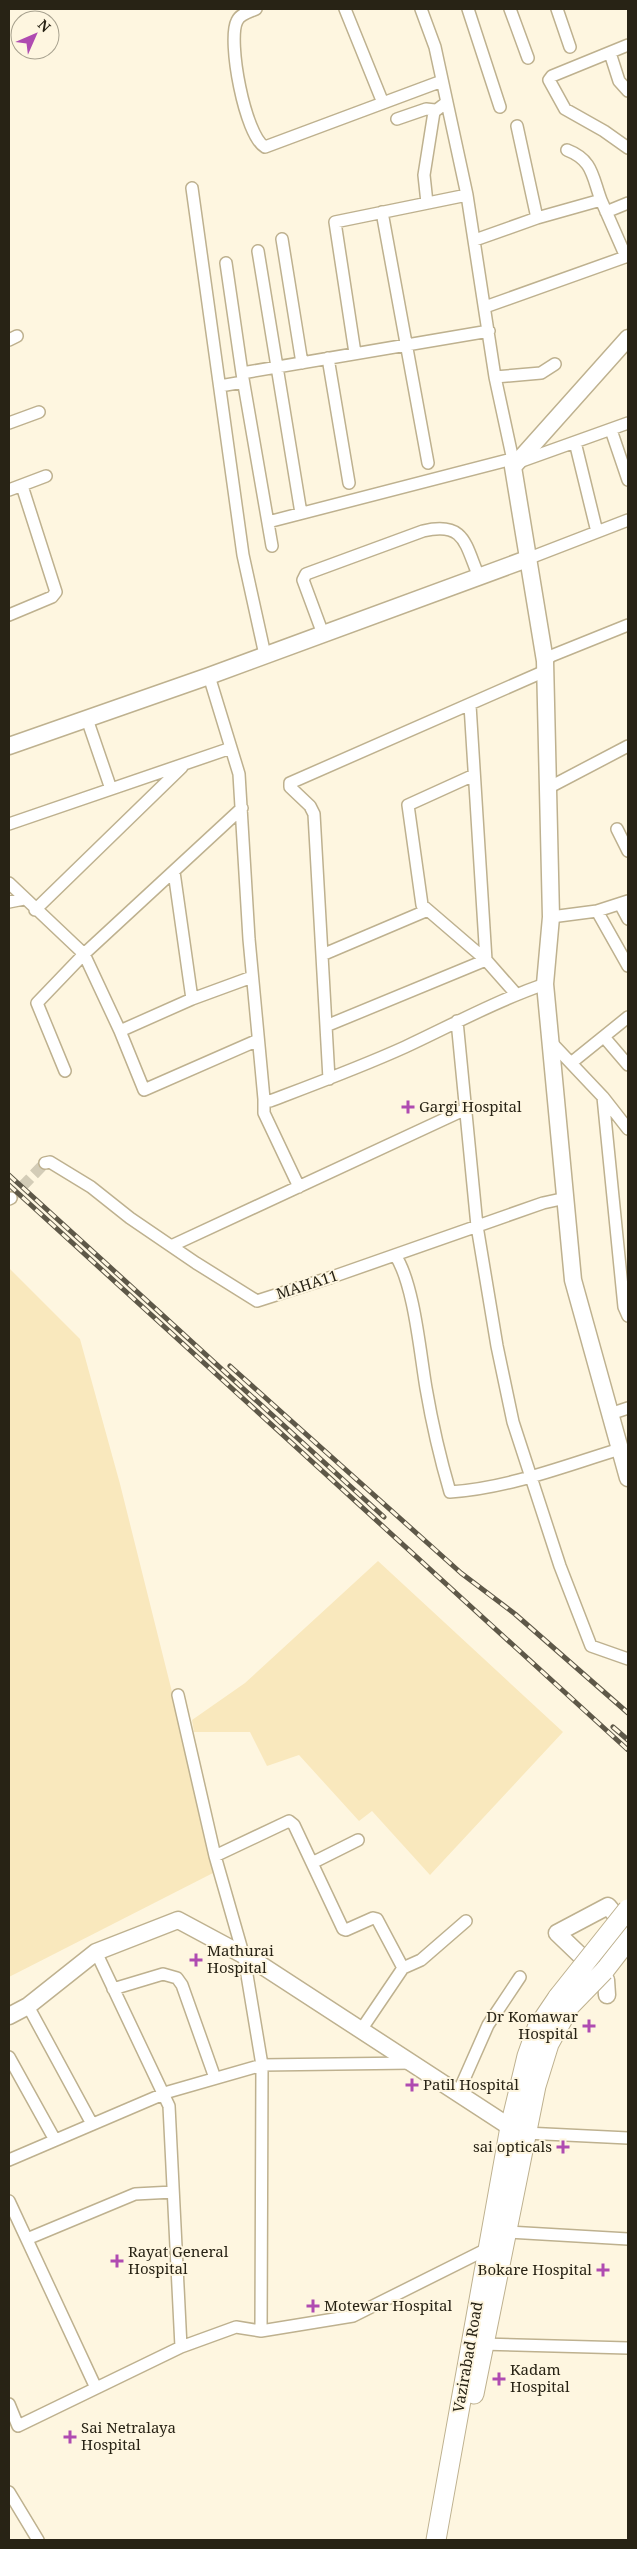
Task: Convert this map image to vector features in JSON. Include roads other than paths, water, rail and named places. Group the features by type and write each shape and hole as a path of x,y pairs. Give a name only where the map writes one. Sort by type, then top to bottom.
{"main road":[{"name":"Vazirabad Road","path":"564,2001 628,1910"},
{"name":"Vazirabad Road","path":"447,2540 477,2343 487,2250 508,2185 518,2130 527,2056 537,2028 564,2001 604,1971 628,1940"},
{"name":"Vazirabad Road","path":"436,2540 477,2343 508,2232 508,2185"}],"street":[{"path":"256,9 241,16 235,28 237,72 242,104 254,133 265,147 442,81"},
{"path":"345,9 382,103"},
{"path":"421,9 435,47 467,195 495,377 514,462 526,559 545,666 552,917 545,984 574,1280 627,1472"},
{"path":"468,9 500,106"},
{"path":"510,9 528,58"},
{"path":"556,9 570,47"},
{"path":"628,45 552,76 549,82 565,109 604,131 628,148"},
{"path":"610,53 619,81 628,91"},
{"path":"397,119 426,109 435,110 447,102"},
{"path":"428,203 424,175 435,110"},
{"path":"518,126 537,218"},
{"path":"485,307 627,257 606,212 586,160 580,155 567,150"},
{"path":"192,188 243,555 266,655"},
{"path":"355,353 334,224 467,195"},
{"path":"474,240 537,218 601,200"},
{"path":"606,212 628,203"},
{"path":"382,212 408,344 428,463"},
{"path":"282,239 302,363"},
{"path":"258,251 301,513"},
{"path":"226,263 242,378 272,546"},
{"path":"220,386 277,367 488,331"},
{"path":"514,462 628,338"},
{"path":"328,358 349,483"},
{"path":"495,377 541,373 555,364"},
{"path":"9,423 39,412"},
{"path":"268,522 514,462 628,423"},
{"path":"611,430 628,480"},
{"path":"575,442 597,532"},
{"path":"9,490 46,476"},
{"path":"9,614 52,597 56,592 22,486"},
{"path":"9,746 209,676 628,520"},
{"path":"323,634 303,580 306,574 315,570 438,527 448,528 462,538 479,577"},
{"path":"329,1079 314,814 310,806 290,786 290,783 470,705 545,666 550,656 628,625"},
{"path":"209,676 239,774 252,977 264,1113 299,1186"},
{"path":"470,705 486,960"},
{"path":"87,719 111,789"},
{"path":"548,788 628,746"},
{"path":"9,824 231,748"},
{"path":"35,910 185,764"},
{"path":"474,776 408,805 422,905 486,960 516,994"},
{"path":"64,1071 37,1003 84,954 242,808"},
{"path":"617,829 628,851"},
{"path":"174,872 192,998"},
{"path":"9,883 35,910 84,954 120,1031 144,1090 258,1040"},
{"path":"9,902 24,899"},
{"path":"552,917 597,911 624,902 628,919"},
{"path":"322,955 428,910"},
{"path":"597,911 628,966"},
{"path":"326,1026 486,960"},
{"path":"120,1031 192,998 252,977"},
{"path":"264,1099 270,1101 329,1079 403,1048 516,994 545,984"},
{"path":"571,1063 628,1017"},
{"path":"458,1021 477,1226 497,1346 513,1422 560,1566 590,1646 628,1659"},
{"path":"604,1037 628,1066"},
{"path":"550,1040 603,1097 628,1129"},
{"path":"603,1097 624,1307 628,1316"},
{"path":"171,1246 466,1109"},
{"name":"MAHA11","path":"45,1163 50,1162 75,1176 171,1246 257,1300 566,1198"},
{"path":"395,1255 400,1263 407,1288 435,1432 450,1492 481,1490 620,1449"},
{"path":"610,1414 628,1408"},
{"path":"178,1695 216,1856 244,1957 262,2065 260,2331"},
{"path":"216,1856 287,1821 294,1825 342,1929 346,1930 373,1918 377,1919 403,1968"},
{"path":"312,1863 358,1840"},
{"path":"607,1995 606,1980 557,1934 608,1906 628,1930"},
{"path":"9,2016 28,2006 96,1952 178,1920 258,1963 518,2130 628,2138"},
{"path":"361,2030 403,1968 423,1959 466,1921"},
{"path":"96,1952 169,2106 181,2347"},
{"path":"113,1988 163,1974 177,1978 182,1985 215,2078"},
{"path":"458,2093 488,2025 520,1977"},
{"path":"28,2006 92,2124"},
{"path":"9,2057 55,2140"},
{"path":"10,2158 163,2094 262,2065 412,2063"},
{"path":"27,2239 135,2194 173,2192"},
{"path":"9,2201 96,2388"},
{"path":"508,2232 628,2239"},
{"path":"9,2404 18,2426 181,2347 236,2327 260,2331 353,2316 487,2250"},
{"path":"477,2343 628,2348"},
{"path":"9,2492 38,2540"}],"tunnel":[{"path":"11,1198 45,1163"}],"railway":[{"path":"9,1175 384,1517"},
{"path":"9,1185 628,1750"},
{"path":"230,1366 461,1573 515,1614 628,1713"},
{"path":"613,1727 628,1740"}],"place":[{"name":"Gargi Hospital","path":"408,1107"},
{"name":"Mathurai Hospital","path":"196,1960"},
{"name":"Dr Komawar Hospital","path":"589,2026"},
{"name":"Patil Hospital","path":"412,2085"},
{"name":"sai opticals","path":"563,2147"},
{"name":"Rayat General Hospital","path":"117,2261"},
{"name":"Bokare Hospital","path":"603,2270"},
{"name":"Motewar Hospital","path":"313,2306"},
{"name":"Kadam Hospital","path":"499,2379"},
{"name":"Sai Netralaya Hospital","path":"70,2437"}]}
